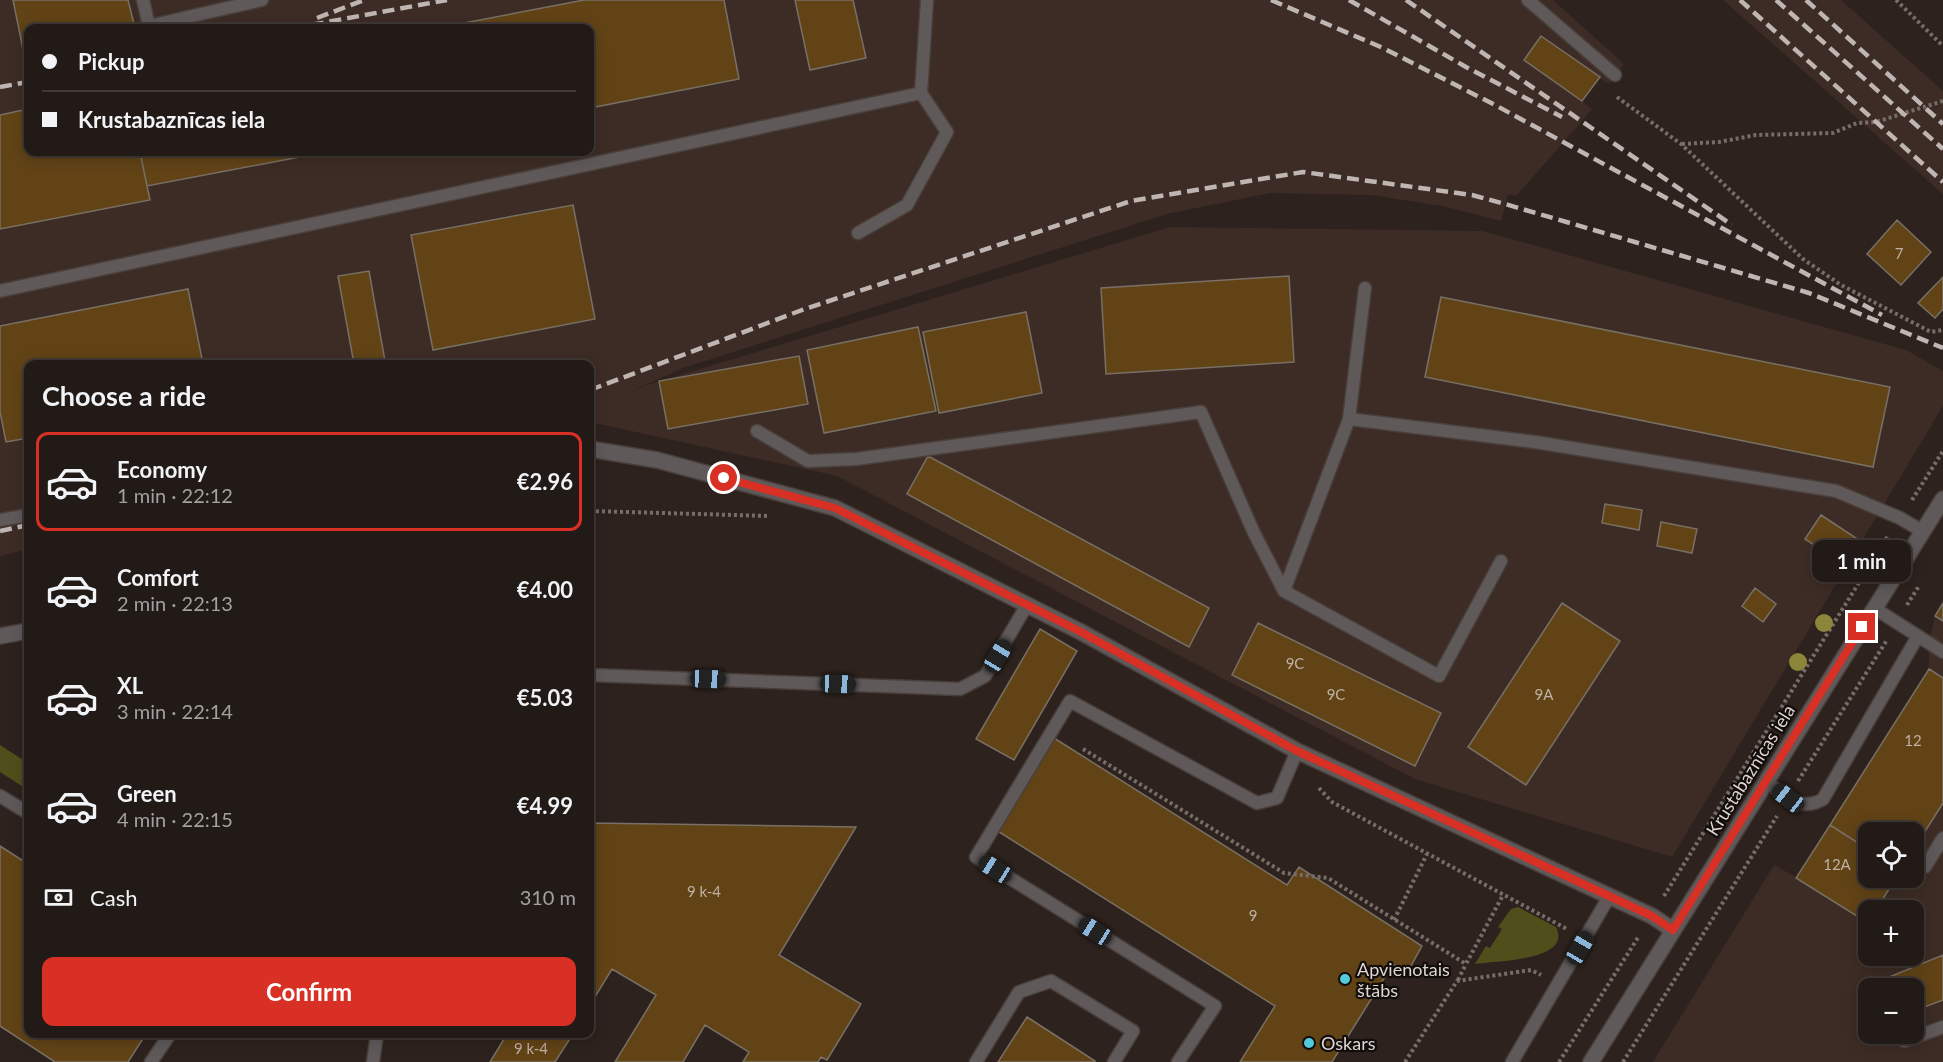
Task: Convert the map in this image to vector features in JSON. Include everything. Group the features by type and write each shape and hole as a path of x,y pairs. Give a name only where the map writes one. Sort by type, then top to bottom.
{"street":[{"path":"594,450 657,460 835,508 1027,605 1295,755 1652,916 1673,930"},
{"name":"Krustabaznīcas iela","path":"1591,1062 1943,499"},
{"path":"0,636 24,632"}],"lane":[{"path":"143,0 149,24"},
{"path":"158,24 262,0"},
{"path":"858,233 907,205 947,132 921,93 927,0"},
{"path":"1528,0 1616,75"},
{"path":"0,291 921,93"},
{"path":"1284,591 1349,419 1365,288"},
{"path":"757,431 808,461 856,459 1200,412 1254,532 1284,591 1439,676 1501,561"},
{"path":"1349,419 1535,442 1836,491 1900,518 1922,531"},
{"path":"0,520 24,516"},
{"path":"594,675 960,688 986,676 1027,605"},
{"path":"1874,608 1943,652"},
{"path":"1766,781 1788,798 1802,805 1814,805 1823,799 1917,636"},
{"path":"1178,1062 1215,1006 975,856 1070,701 1257,803 1277,798 1295,755"},
{"path":"0,796 24,811"},
{"path":"1925,867 1943,838"},
{"path":"1512,1062 1609,897"},
{"path":"976,1062 1019,992 1051,981 1133,1031 1114,1062"},
{"path":"1924,1034 1943,1027"},
{"path":"151,1062 167,1038"},
{"path":"373,1062 376,1038"}],"path":[{"path":"1896,0 1943,46"},
{"path":"1615,96 1681,144 1803,259 1841,285 1931,332 1943,330"},
{"path":"1681,144 1719,142 1756,135 1833,133 1857,123 1876,122 1943,101"},
{"path":"1559,1062 1943,451"},
{"path":"594,511 773,516"},
{"path":"1083,749 1284,873 1328,878 1466,964"},
{"path":"1295,755 1332,802 1568,929 1563,938"},
{"path":"1394,920 1427,854"},
{"path":"1405,1062 1457,981 1503,895"},
{"path":"1457,981 1531,970 1541,976 1547,966"}],"shaded area":[{"path":"0,0 1553,0 1624,64 1609,84 1599,78 1582,101 1592,109 1519,193 1515,196 1508,194 1501,221 1442,206 1372,195 1270,193 1167,214 683,368 621,396 647,385 1170,227 1483,231 1906,350 1943,371 1943,406 1672,857 1415,779 837,476 594,423 594,360 24,360 24,550 0,556"},
{"path":"1723,0 1841,0 1943,91 1943,194"},
{"path":"1943,603 1943,1062 1653,1062 1774,865 1796,877 1929,669 1929,643 1935,616"},
{"path":"0,745 24,760 24,787 0,772"},
{"path":"1518,907 1556,927 1558,938 1553,947 1529,957 1475,964 1486,946 1490,948 1502,929 1498,927 1511,909"}],"building":[{"path":"13,0 128,0 134,24 24,24 24,54"},
{"path":"584,0 724,0 739,79 594,107 594,24 458,24"},
{"path":"795,0 853,0 866,58 810,70"},
{"path":"1541,36 1600,77 1582,101 1524,60"},
{"path":"24,110 24,156 141,156 150,200 0,229 0,115"},
{"path":"141,156 305,156 147,186"},
{"path":"573,205 595,319 433,350 411,235"},
{"path":"1897,220 1931,252 1901,285 1867,254"},
{"path":"369,271 385,360 353,360 338,276"},
{"path":"1289,276 1294,362 1106,374 1101,288"},
{"path":"1943,277 1943,309 1935,318 1918,303"},
{"path":"188,289 202,360 24,360 24,439 6,442 0,412 0,326"},
{"path":"1441,297 1890,387 1873,467 1425,377"},
{"path":"1026,312 1042,393 939,413 923,332"},
{"path":"918,327 936,411 824,433 807,350"},
{"path":"799,356 808,404 668,429 659,381"},
{"path":"928,456 1209,608 1189,647 907,494"},
{"path":"1605,504 1642,510 1639,530 1602,523"},
{"path":"1821,515 1865,544 1849,568 1805,539"},
{"path":"1661,522 1697,529 1692,553 1657,546"},
{"path":"1755,588 1776,604 1763,622 1742,606"},
{"path":"1562,603 1620,641 1526,785 1468,747"},
{"path":"1943,603 1943,621 1935,616"},
{"path":"1258,623 1441,713 1415,766 1232,675"},
{"path":"1040,629 1077,651 1014,760 976,739"},
{"path":"1929,669 1943,678 1943,803 1924,833 1924,822 1858,822 1858,843 1830,825"},
{"path":"1054,738 1287,885 1299,867 1422,946 1407,973 1393,964 1332,1062 1240,1062 1275,1006 996,830"},
{"path":"594,823 856,827 779,955 861,1004 827,1060 821,1057 818,1062 743,1062 749,1052 705,1025 683,1062 615,1062 656,995 612,969 594,998"},
{"path":"1830,825 1858,843 1858,888 1890,888 1882,900 1858,900 1858,917 1796,878"},
{"path":"0,846 24,861 24,1038 143,1038 128,1062 55,1062 0,1026"},
{"path":"1943,955 1943,1000 1924,1007 1924,978 1887,978 1916,966 1924,966 1924,963"},
{"path":"1027,1017 1095,1061 1095,1062 998,1062"},
{"path":"505,1038 570,1038 555,1062 490,1062"}],"railway":[{"path":"317,18 364,0"},
{"path":"316,24 447,0"},
{"path":"1271,0 1383,48 1495,105 1882,315"},
{"path":"1349,0 1466,67 1562,117"},
{"path":"1406,0 1732,225"},
{"path":"1740,0 1943,182"},
{"path":"1776,0 1943,149"},
{"path":"1806,0 1943,124"},
{"path":"0,87 24,83"},
{"path":"594,388 802,310 1131,201 1303,172 1472,195 1505,204 1809,293 1943,348"},
{"path":"0,531 24,526"}],"place":[{"name":"Apvienotais štābs","path":"1345,979"},
{"name":"Oskars","path":"1309,1043"}],"route":[{"path":"724,478 835,508 1081,632 1297,751 1652,916 1673,930 1862,627"}]}
